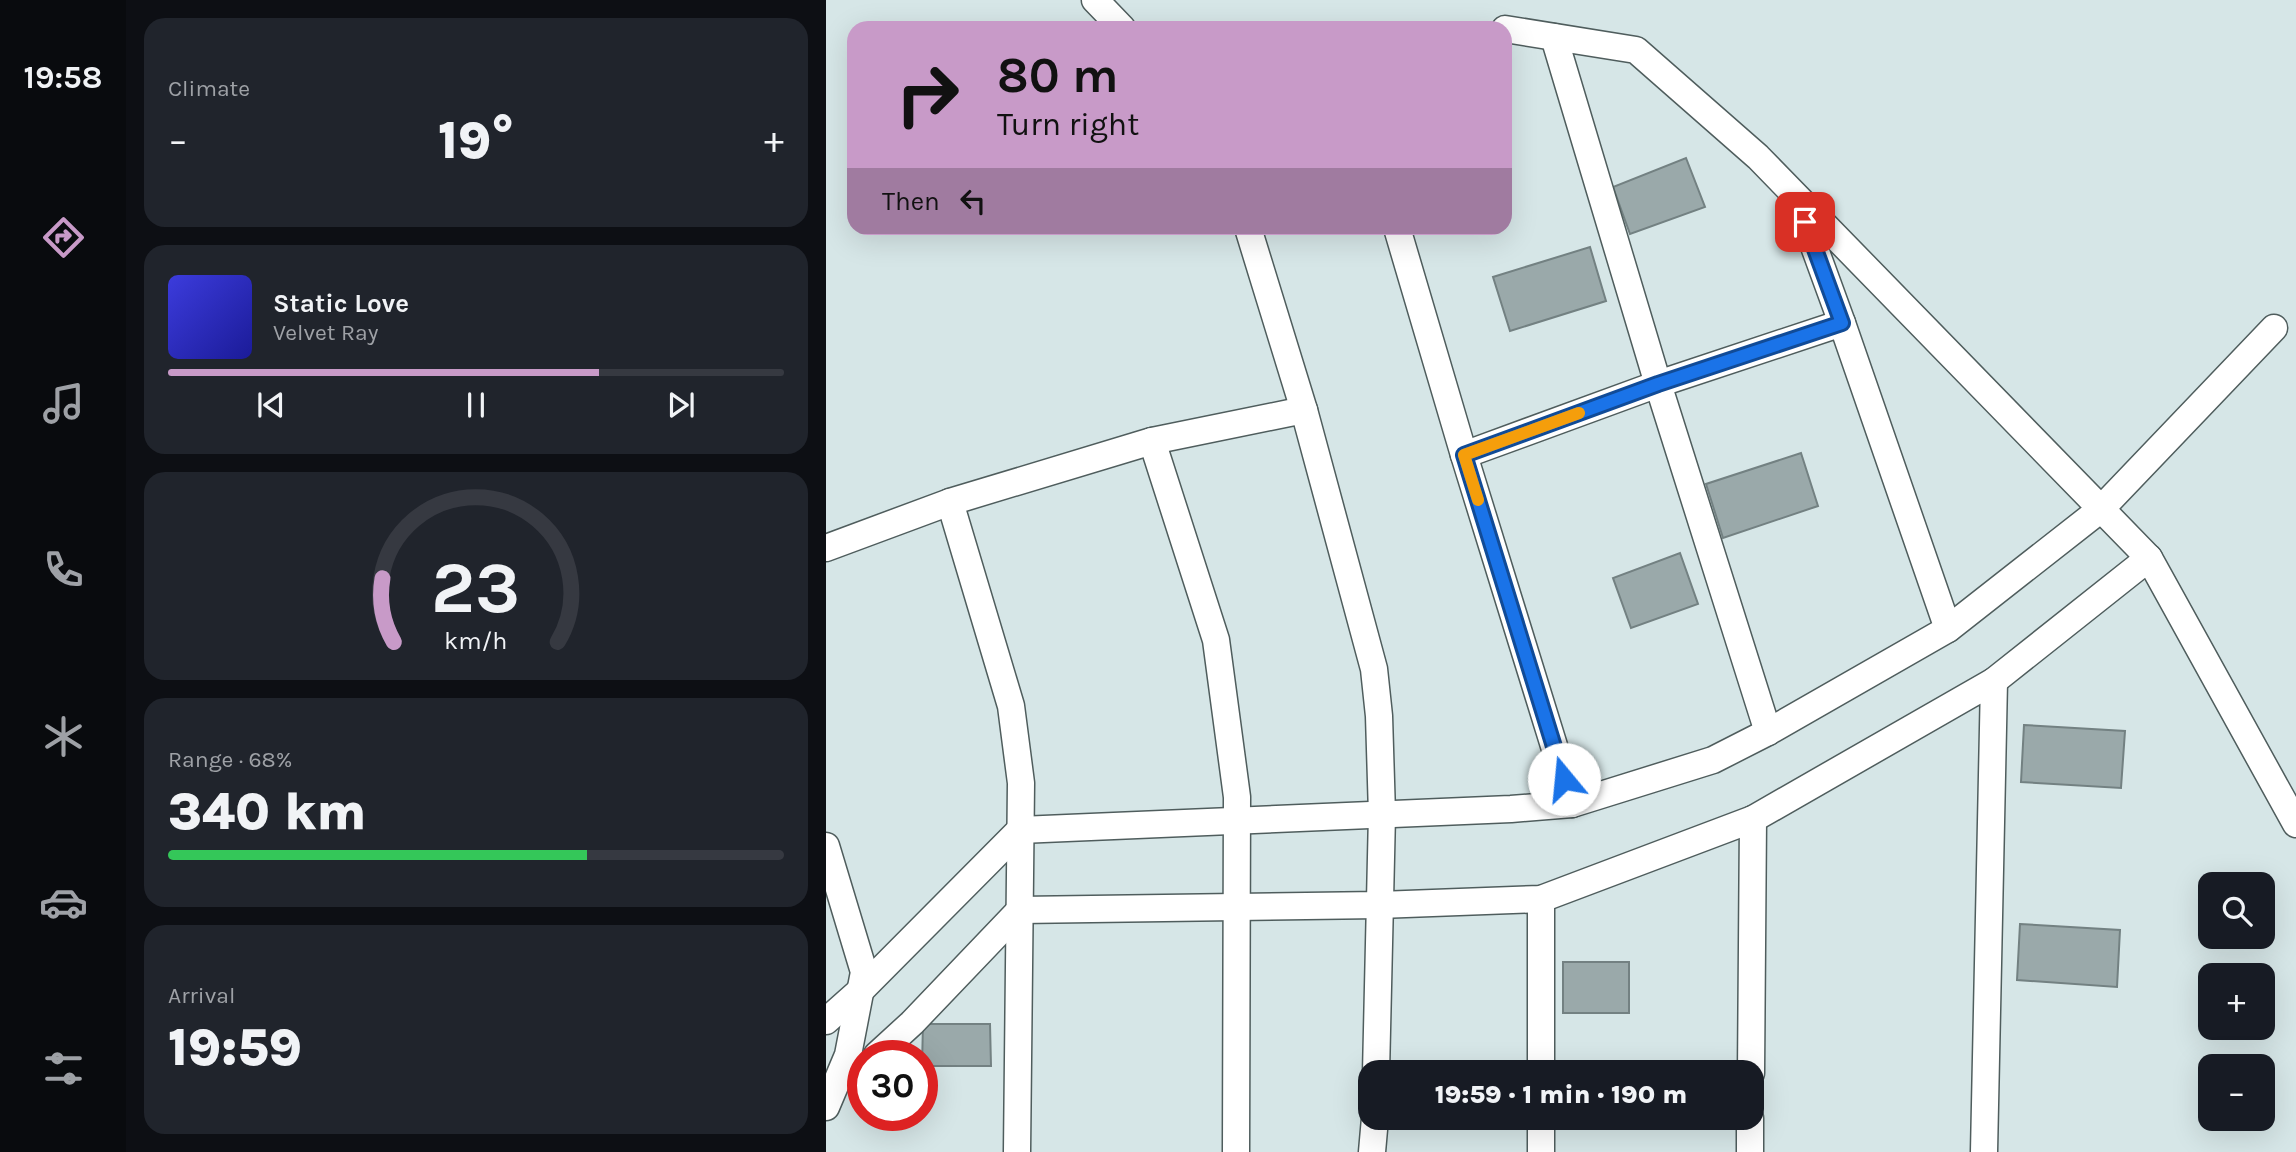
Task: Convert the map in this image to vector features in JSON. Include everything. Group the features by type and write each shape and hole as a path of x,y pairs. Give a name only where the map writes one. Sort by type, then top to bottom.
{"street":[{"path":"1095,0 1115,21"},
{"path":"1512,30 1636,50 1758,157 2149,558 2296,824"},
{"path":"1554,37 1658,384 1768,732"},
{"path":"1796,197 1948,629"},
{"path":"1250,235 1304,410 1374,669 1379,716 1382,814 1376,1060"},
{"path":"1399,235 1572,804"},
{"path":"1464,455 1658,384 1842,323"},
{"path":"826,1021 861,990 1020,830 1511,809 1572,804 1713,760 1768,732 1948,629 2101,509 2274,328"},
{"path":"826,548 950,502 1152,441 1304,410"},
{"path":"1152,441 1216,640 1237,797 1237,1152"},
{"path":"950,502 1011,706 1021,783 1017,1152"},
{"path":"893,1040 1020,910 1378,905 1541,899 1753,819 1994,681 2149,558"},
{"path":"1984,1152 1994,681"},
{"path":"1751,1060 1753,819"},
{"path":"826,846 864,972 848,1055 827,1101"},
{"path":"1541,899 1541,1060"},
{"path":"827,1101 847,1083"},
{"path":"1372,1152 1374,1130"},
{"path":"1541,1130 1541,1152"},
{"path":"1750,1130 1750,1152"}],"building":[{"path":"1686,158 1705,207 1630,234 1613,187"},
{"path":"1590,247 1606,301 1510,331 1493,277"},
{"path":"1801,453 1818,506 1723,538 1706,484"},
{"path":"1680,553 1698,604 1631,628 1613,578"},
{"path":"2024,725 2125,731 2121,788 2021,782"},
{"path":"2020,924 2120,930 2117,987 2017,980"},
{"path":"1563,962 1629,962 1629,1013 1563,1013"},
{"path":"923,1024 990,1024 991,1066 938,1066 938,1040 923,1040"}],"slow traffic":[{"path":"1478,500 1464,455 1579,413"}],"route":[{"path":"1564,779 1464,455 1658,384 1842,323 1805,222"}]}
